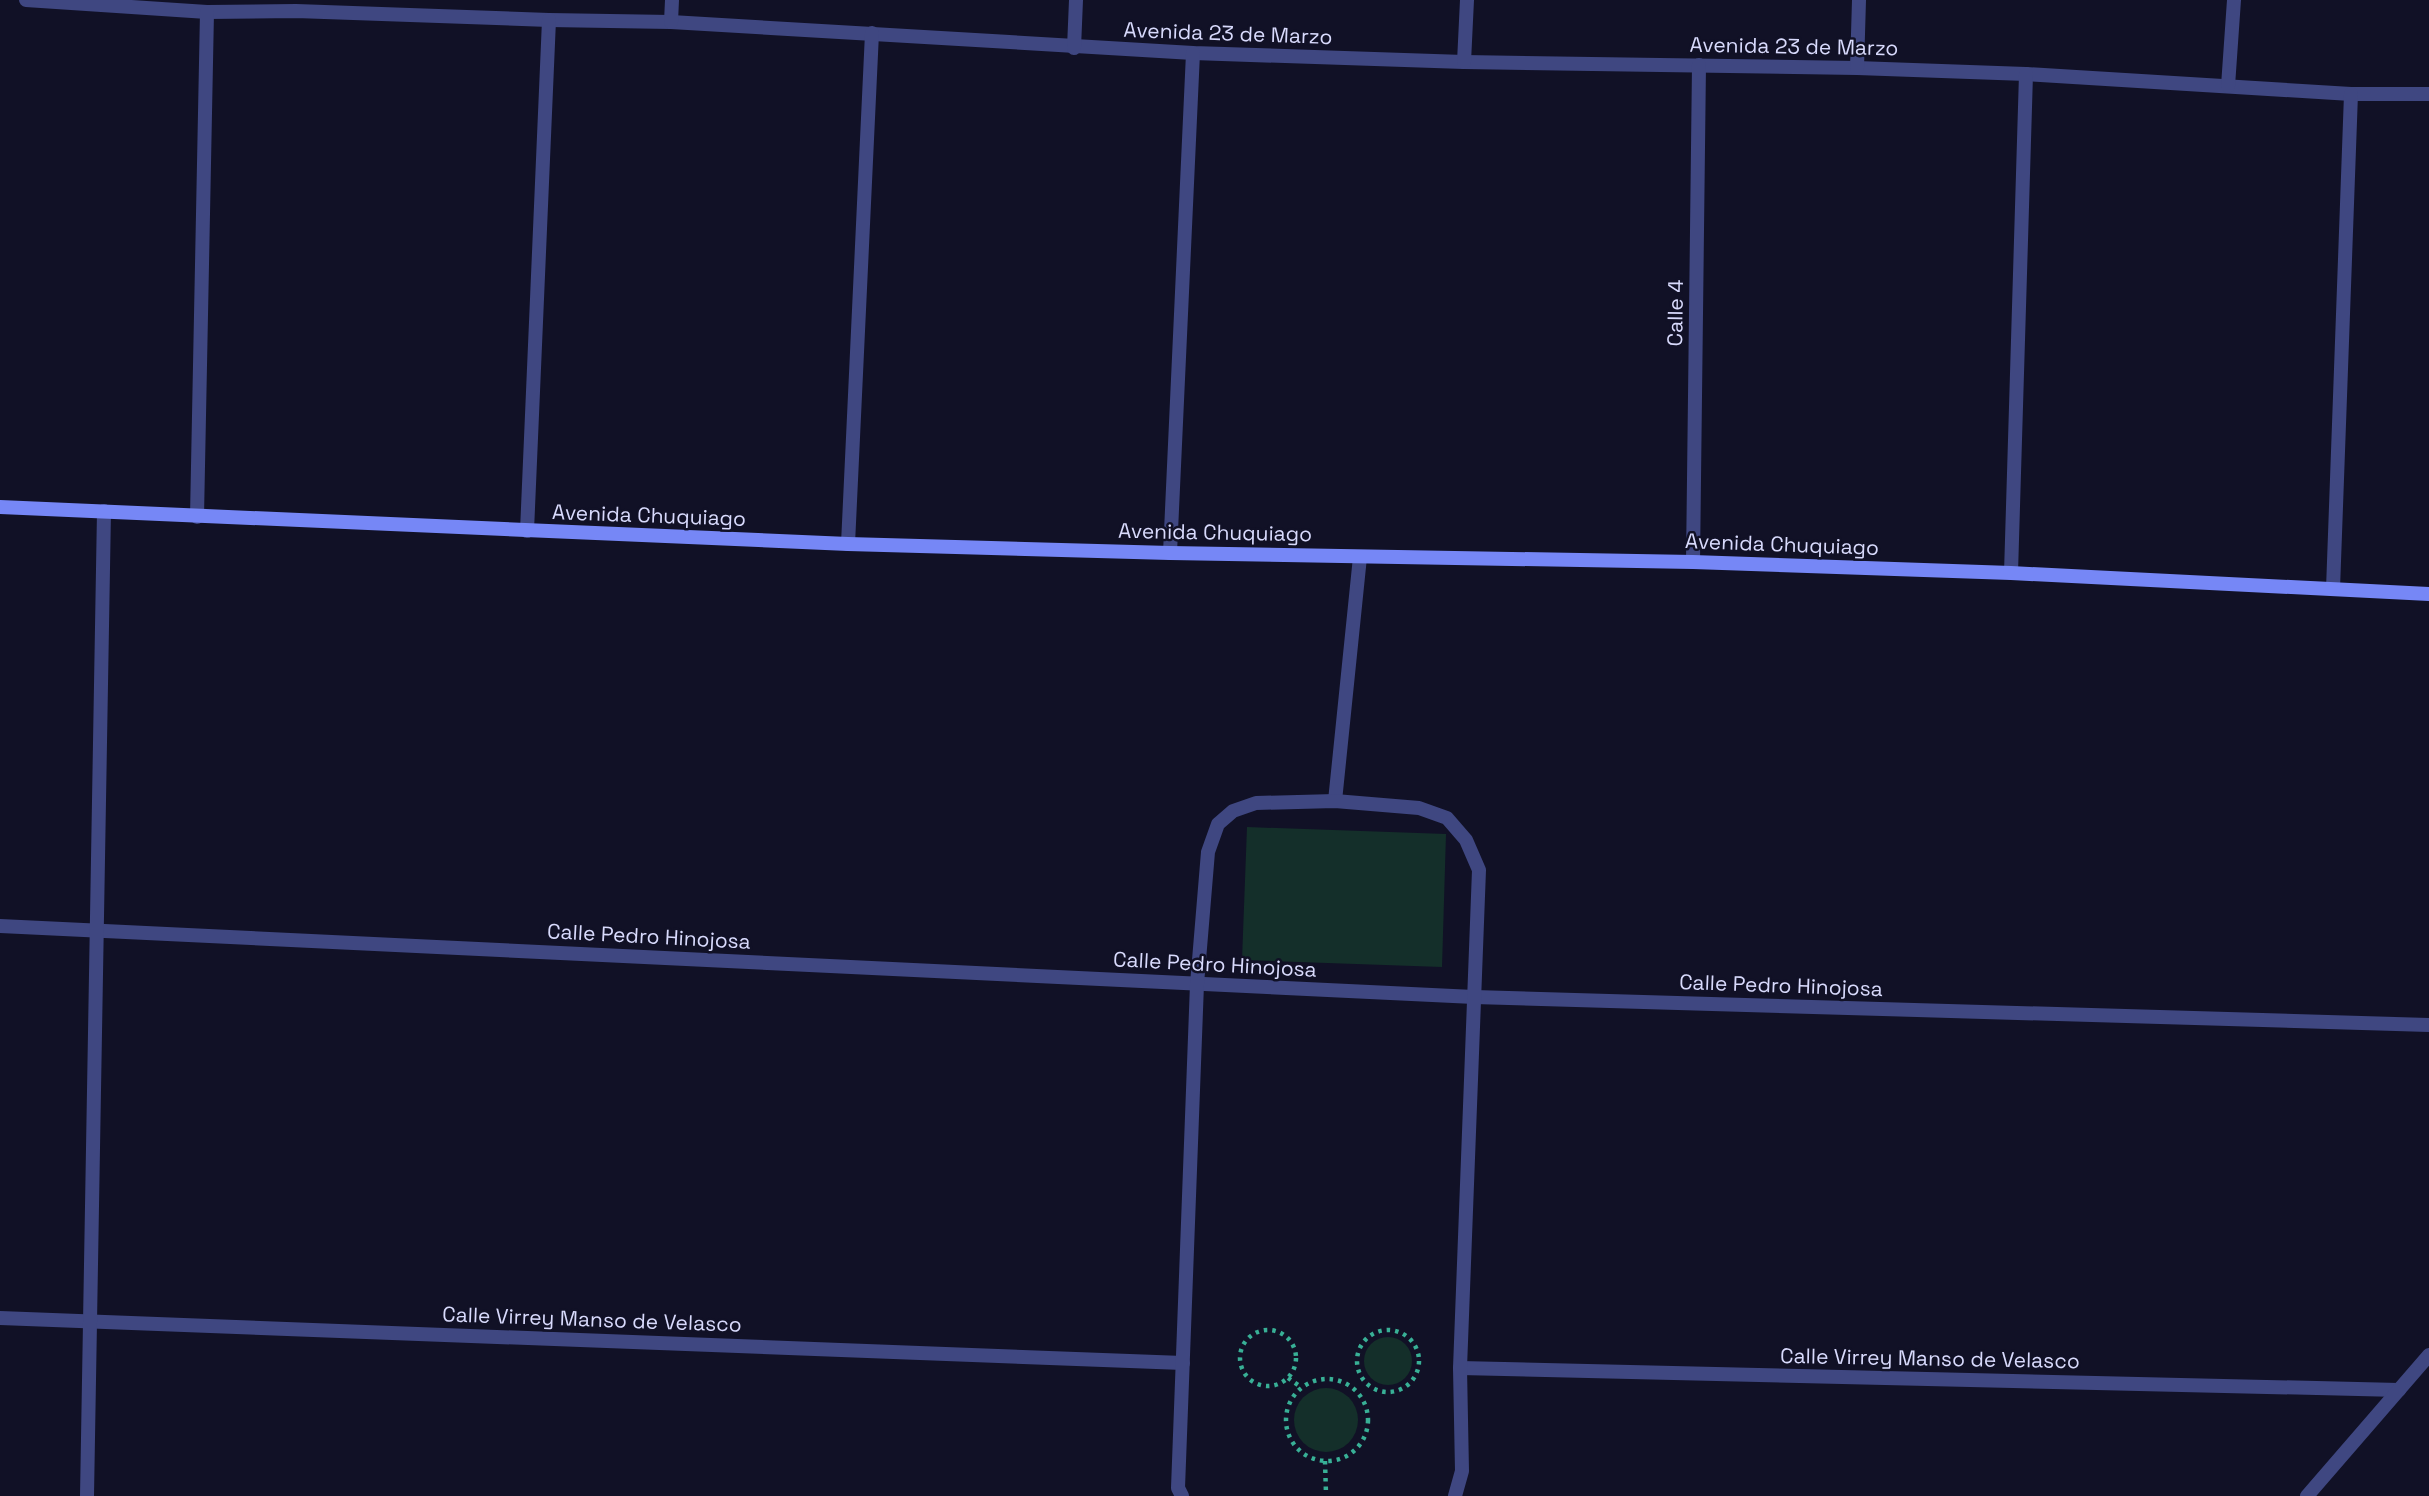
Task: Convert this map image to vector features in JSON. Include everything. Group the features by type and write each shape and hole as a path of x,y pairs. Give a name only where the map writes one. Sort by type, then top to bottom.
{"street":[{"name":"Avenida 23 de Marzo","path":"26,0 207,12 296,6 549,20 671,22 1193,53 1464,62 1857,68 2026,74 2351,94 2429,94"},
{"path":"671,22 673,0"},
{"path":"1074,48 1076,0"},
{"path":"1464,62 1467,0"},
{"path":"1857,68 1859,0"},
{"path":"2228,86 2234,0"},
{"path":"197,517 207,12"},
{"path":"527,531 549,20"},
{"path":"849,544 872,33"},
{"path":"1170,553 1193,53"},
{"name":"Calle 4","path":"1693,562 1699,65"},
{"path":"2011,573 2026,74"},
{"path":"2333,589 2351,94"},
{"name":"Avenida Chuquiago","path":"0,507 849,544 1170,553 1693,562 2011,573 2429,594"},
{"path":"87,1496 104,511"},
{"path":"1335,801 1360,556"},
{"path":"1182,1496 1178,1488 1197,984 1208,852 1218,824 1233,811 1256,803 1335,801 1419,808 1447,818 1466,840 1479,870 1460,1368 1462,1472 1455,1496"},
{"name":"Calle Pedro Hinojosa","path":"0,926 1474,997 2429,1025"},
{"name":"Calle Virrey Manso de Velasco","path":"0,1318 1183,1363"},
{"path":"2307,1496 2429,1355"},
{"name":"Calle Virrey Manso de Velasco","path":"1460,1368 2399,1390"}],"path":[{"path":"1383,1330 1393,1330 1410,1339 1419,1358 1414,1378 1398,1390 1387,1392 1368,1384 1358,1367 1361,1347 1366,1339 1383,1330"},
{"path":"1259,1331 1277,1331 1292,1342 1296,1361 1288,1378 1272,1386 1253,1383 1246,1377 1239,1360 1240,1351 1250,1335 1259,1331"},
{"path":"1288,1378 1301,1387"},
{"path":"1327,1378 1340,1380 1358,1392 1367,1408 1369,1421 1360,1446 1350,1455 1338,1460 1311,1458 1299,1450 1290,1438 1286,1411 1292,1397 1301,1387 1313,1380 1327,1378"},
{"path":"1358,1392 1368,1384"},
{"path":"1325,1461 1326,1494"}],"green space":[{"path":"1247,827 1446,834 1442,967 1242,960"},
{"path":"1388,1337 1405,1344 1412,1361 1405,1378 1388,1385 1371,1378 1364,1361 1371,1344"},
{"path":"1320,1388 1332,1388 1349,1397 1356,1408 1356,1432 1349,1443 1332,1452 1320,1452 1308,1447 1299,1438 1294,1426 1294,1414 1299,1402 1308,1393"}]}
